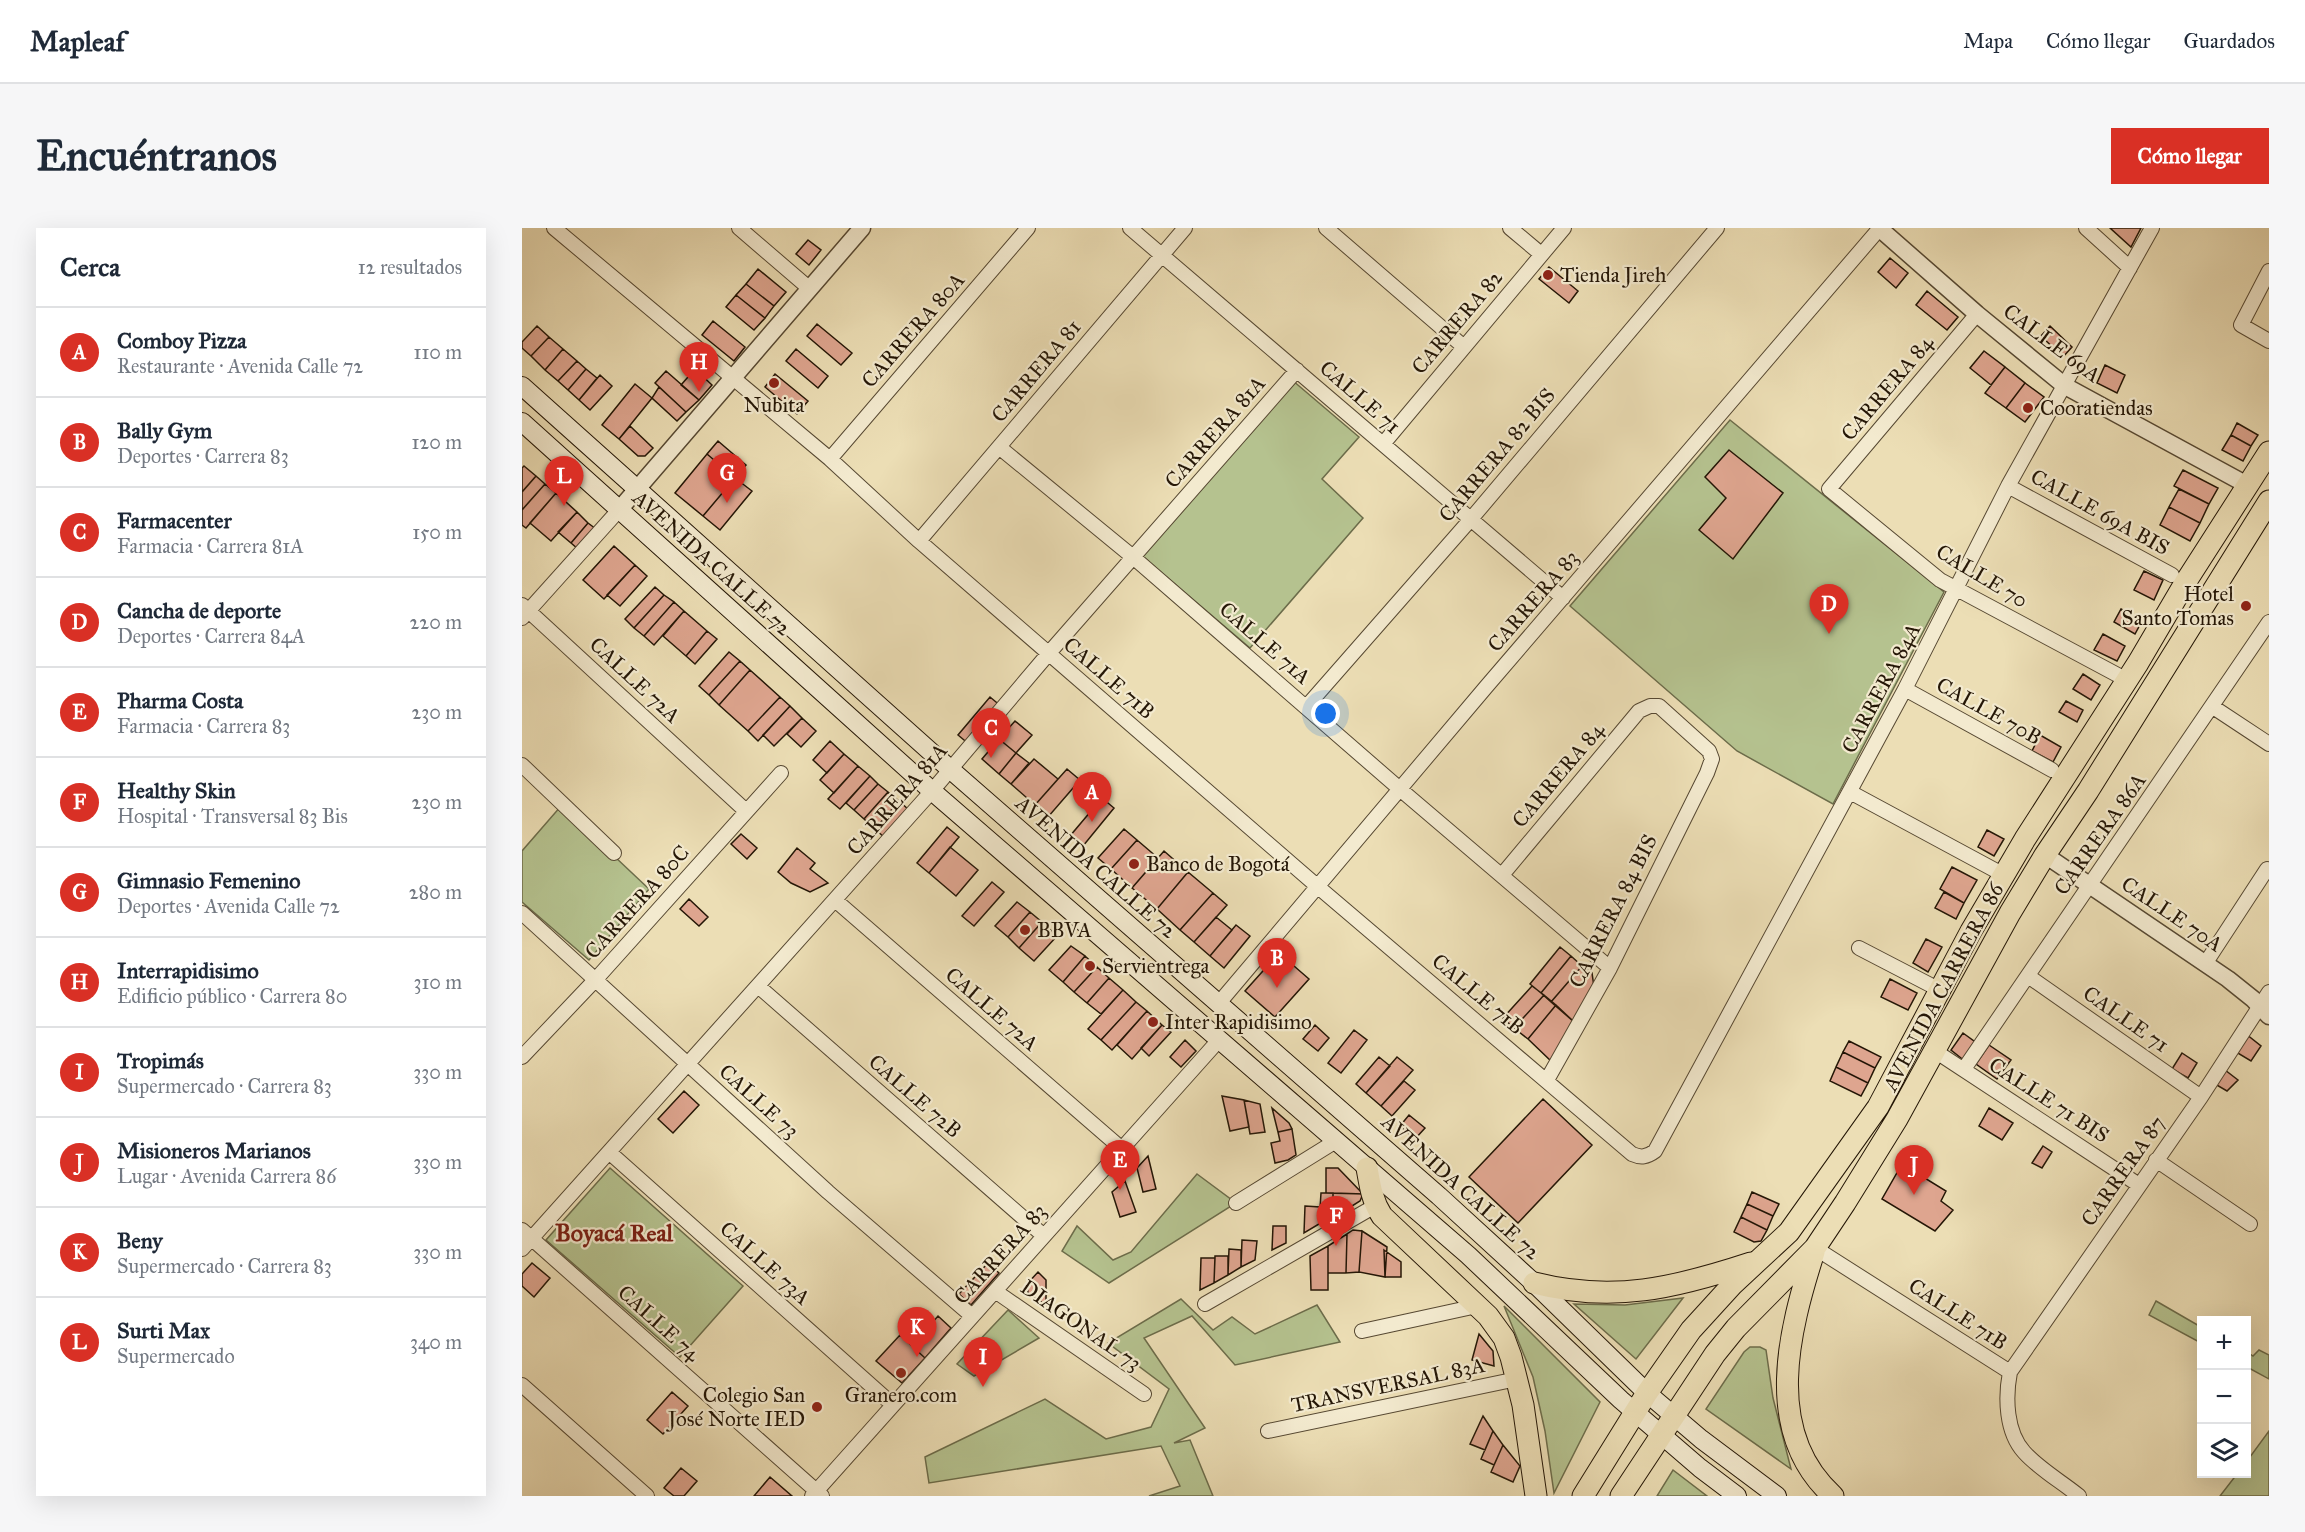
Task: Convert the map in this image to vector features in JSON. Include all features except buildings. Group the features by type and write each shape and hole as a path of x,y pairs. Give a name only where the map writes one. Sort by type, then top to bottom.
{"main road":[{"name":"AVENIDA CALLE 72","path":"522,386 951,770 1439,1196 1534,1283 1647,1393 1710,1446 1778,1496"},
{"name":"AVENIDA CALLE 72","path":"522,422 932,791 1468,1255 1660,1435 1737,1496"},
{"name":"AVENIDA CARRERA 86","path":"1583,1496 1647,1393 1703,1316 1794,1225 1878,1107 2004,875 2269,452"},
{"name":"AVENIDA CARRERA 86","path":"1621,1496 1673,1415 1725,1342 1815,1248 1872,1162 2010,913 2269,501"},
{"path":"1367,1168 1376,1206 1389,1223 1477,1306 1504,1338 1517,1379 1528,1432 1535,1495"},
{"path":"1815,1248 1799,1303 1790,1346 1787,1367 1787,1404 1798,1445 1808,1468 1833,1496"},
{"path":"1534,1283 1572,1291 1624,1292 1691,1282 1760,1260"}],"street":[{"name":"CALLE 71B","path":"554,228 830,459 919,541 1317,886 1638,1157"},
{"path":"739,228 810,289"},
{"path":"524,612 637,490 862,228"},
{"name":"CARRERA 80A","path":"830,459 1028,228"},
{"name":"CALLE 71","path":"1130,228 1563,598"},
{"name":"CARRERA 81","path":"919,541 1185,228"},
{"path":"1326,228 1464,347"},
{"path":"1510,228 1541,254"},
{"name":"CARRERA 82","path":"1383,444 1564,228"},
{"name":"CARRERA 82 BIS","path":"1307,706 1471,519 1718,228"},
{"name":"CALLE 69A","path":"1880,228 1977,314 2065,386 2249,486"},
{"name":"CARRERA 83","path":"1219,1004 1317,886 1880,228"},
{"path":"2086,228 2130,268"},
{"name":"CARRERA 84A","path":"1638,1157 1648,1156 1655,1151 1905,689 2008,486 2152,228"},
{"path":"2269,271 2241,325 2269,341"},
{"name":"CARRERA 84","path":"1829,489 1977,314"},
{"name":"CARRERA 81A","path":"522,1249 527,1234 609,1152 951,770 1049,653 1297,370"},
{"name":"CALLE 71A","path":"999,447 1134,557 1401,790 1610,968"},
{"name":"CALLE 69A BIS","path":"2008,486 2172,575"},
{"name":"CALLE 70","path":"1829,489 1940,580 2127,680"},
{"name":"CALLE 72A","path":"524,612 746,811"},
{"name":"CARRERA 86A","path":"1964,1069 2269,622"},
{"name":"CALLE 70B","path":"1905,689 2052,770"},
{"name":"CARRERA 84","path":"1502,875 1639,711 1650,706 1659,706 1709,751 1712,759"},
{"path":"2213,707 2269,744"},
{"name":"CARRERA 84 BIS","path":"1547,1080 1610,968 1712,759"},
{"path":"522,765 614,853"},
{"name":"CARRERA 80C","path":"522,1057 595,980 781,773"},
{"path":"1850,792 2004,875"},
{"name":"CALLE 70A","path":"2045,855 2266,1005"},
{"path":"2205,964 2267,869"},
{"name":"CALLE 72A","path":"835,900 1122,1149"},
{"name":"CALLE 73","path":"522,913 819,1184 972,1316"},
{"path":"1859,948 1940,990"},
{"name":"CALLE 71","path":"2028,976 2201,1097"},
{"name":"CALLE 72B","path":"758,986 1044,1236"},
{"name":"CARRERA 87","path":"2010,1372 2266,1005"},
{"name":"CARRERA 83","path":"817,1494 972,1316 1219,1040"},
{"name":"CALLE 71 BIS","path":"1935,1050 2139,1185"},
{"path":"1236,1203 1336,1141"},
{"name":"CALLE 73A","path":"609,1152 893,1406"},
{"path":"2156,1160 2250,1224"},
{"path":"1205,1304 1376,1206"},
{"name":"CALLE 74","path":"527,1234 817,1494"},
{"name":"CALLE 71B","path":"1815,1248 2010,1372 2008,1411 2017,1442 2025,1453 2079,1496"},
{"name":"DIAGONAL 73","path":"995,1291 1144,1394"},
{"path":"1362,1331 1477,1306"},
{"name":"TRANSVERSAL 83A","path":"1268,1431 1517,1379"},
{"path":"522,1385 647,1496"}],"green space":[{"path":"1292,380 1359,437 1322,479 1363,518 1250,648 1142,556"},
{"path":"1730,420 1944,592 1833,804 1737,751 1570,606"},
{"path":"561,806 649,889 589,960 522,902 522,851"},
{"path":"610,1168 743,1286 680,1357 546,1240"},
{"path":"1197,1174 1236,1203 1109,1283 1062,1251 1077,1226 1113,1260 1131,1252"},
{"path":"1683,1298 1636,1359 1574,1304 1625,1305"},
{"path":"1181,1299 1213,1330 1232,1317 1255,1334 1317,1305 1340,1342 1235,1365 1192,1316 1144,1338 1205,1428 1174,1443 1190,1440 1213,1496 1149,1496 1180,1486 1161,1446 929,1483 925,1457 1045,1399 1106,1439 1151,1427 1169,1389 1108,1343"},
{"path":"2156,1301 2197,1325 2197,1341 2149,1315"},
{"path":"1504,1306 1600,1402 1554,1493 1545,1431 1533,1377"},
{"path":"1008,1310 1039,1338 974,1376 957,1364"},
{"path":"1750,1347 1760,1347 1766,1350 1773,1398 1791,1469 1706,1409 1744,1352"},
{"path":"2259,1350 2269,1355 2269,1379 2251,1369 2251,1355 2253,1356"},
{"path":"2269,1431 2269,1496 2220,1496 2234,1478 2251,1478 2251,1456"},
{"path":"1673,1470 1707,1496 1657,1496"}],"place":[{"name":"Tienda Jireh","path":"1548,275"},
{"name":"Nubita","path":"774,383"},
{"name":"Interrapidisimo","path":"699,392"},
{"name":"Cooratiendas","path":"2028,408"},
{"name":"Gimnasio Femenino","path":"727,503"},
{"name":"Surti Max","path":"564,506"},
{"name":"Hotel Santo Tomas","path":"2246,606"},
{"name":"Cancha de deporte","path":"1829,634"},
{"name":"Farmacenter","path":"991,758"},
{"name":"Comboy Pizza","path":"1092,822"},
{"name":"Banco de Bogotá","path":"1134,864"},
{"name":"BBVA","path":"1025,930"},
{"name":"Servientrega","path":"1090,966"},
{"name":"Bally Gym","path":"1277,988"},
{"name":"Inter Rapidisimo","path":"1153,1022"},
{"name":"Pharma Costa","path":"1120,1190"},
{"name":"Misioneros Marianos","path":"1914,1195"},
{"name":"Healthy Skin","path":"1336,1246"},
{"name":"Beny","path":"917,1357"},
{"name":"Granero.com","path":"901,1373"},
{"name":"Tropimás","path":"983,1387"},
{"name":"Colegio San José Norte IED","path":"817,1407"}],"district":[{"name":"Boyacá Real","path":"614,1233"}]}
